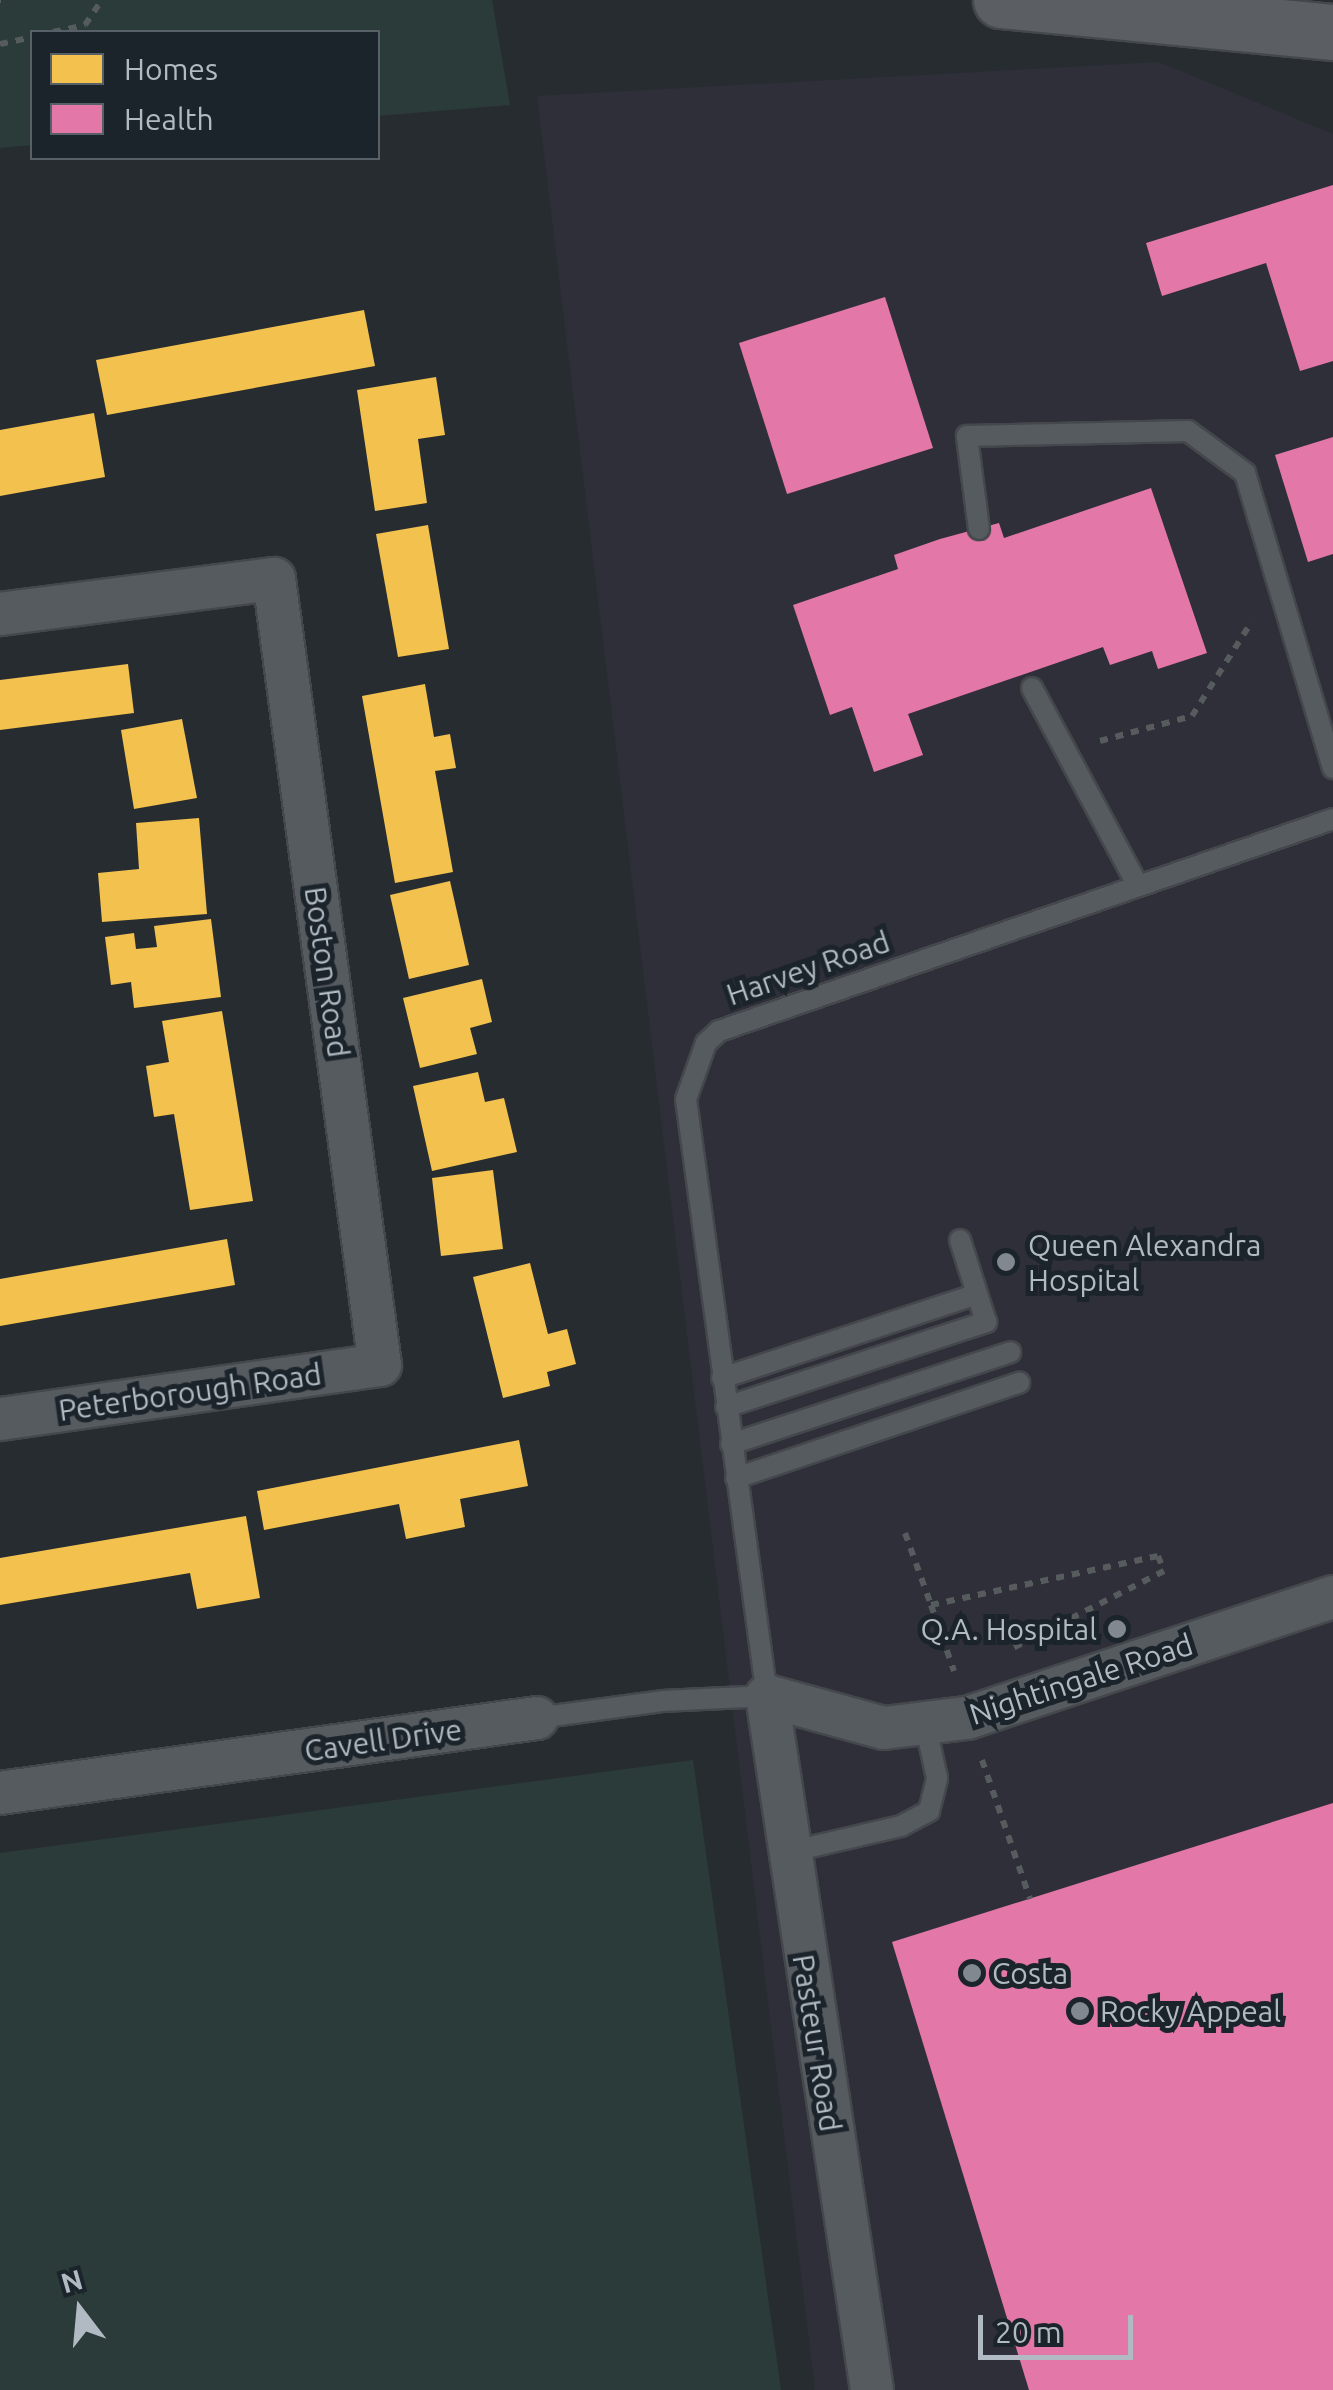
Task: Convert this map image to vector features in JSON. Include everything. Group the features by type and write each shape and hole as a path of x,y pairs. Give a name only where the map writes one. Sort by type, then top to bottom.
{"main road":[{"path":"1001,0 1333,32"}],"street":[{"name":"Boston Road","path":"0,614 274,578 380,1366"},
{"name":"Peterborough Road","path":"0,1418 380,1366"},
{"name":"Nightingale Road","path":"766,1696 884,1728 968,1718 1333,1598"},
{"name":"Pasteur Road","path":"766,1696 872,2390"},
{"name":"Cavell Drive","path":"0,1793 537,1718"}],"lane":[{"path":"978,529 967,436 1188,431 1245,473 1333,768"},
{"path":"1032,688 1136,884"},
{"name":"Harvey Road","path":"766,1696 686,1099 706,1043 719,1031 1333,818"},
{"path":"726,1408 986,1322 960,1240"},
{"path":"722,1378 978,1294"},
{"path":"731,1444 1010,1352"},
{"path":"736,1478 1019,1383"},
{"name":"Cavell Drive","path":"537,1718 662,1701 766,1696"},
{"path":"788,1852 900,1826 930,1812 938,1778 925,1723"}],"path":[{"path":"63,30 86,26 102,0"},
{"path":"0,44 30,37"},
{"path":"1065,751 1192,716 1277,583"},
{"path":"930,1605 956,1677"}],"shaded area":[{"path":"0,0 492,0 510,105 380,116 380,30 30,30 30,145 0,148"},
{"name":"Queen Alexandra Hospital","path":"1159,62 1333,134 1333,2390 815,2390 537,96"},
{"path":"693,1760 781,2390 0,2390 0,1853"}],"building: Homes":[{"path":"364,310 375,366 107,415 96,360"},
{"path":"436,377 445,435 418,439 427,503 375,511 357,390"},
{"path":"94,413 105,477 0,496 0,430"},
{"path":"428,525 449,649 398,657 376,534"},
{"path":"128,664 134,713 0,730 0,680"},
{"path":"425,684 434,737 450,734 456,768 435,771 453,872 395,883 362,696"},
{"path":"182,719 197,798 134,809 121,730"},
{"path":"199,818 207,914 102,922 98,873 139,869 136,823"},
{"path":"450,881 469,965 409,979 390,895"},
{"path":"211,919 221,997 134,1008 131,982 111,985 105,937 134,933 136,949 157,947 154,926"},
{"path":"482,979 492,1022 470,1028 477,1054 420,1068 403,998"},
{"path":"222,1011 253,1201 190,1210 174,1114 154,1117 146,1066 169,1062 162,1021"},
{"path":"478,1072 485,1102 504,1098 517,1152 432,1171 413,1086"},
{"path":"493,1170 503,1249 441,1256 432,1178"},
{"path":"227,1239 235,1285 0,1326 0,1279"},
{"path":"530,1263 548,1334 567,1329 576,1364 547,1372 550,1386 503,1398 473,1277"},
{"path":"519,1440 528,1486 460,1499 465,1527 406,1539 399,1504 264,1530 257,1491"},
{"path":"246,1516 260,1598 197,1609 190,1573 0,1605 0,1558"}],"building: Health":[{"path":"1333,185 1333,361 1300,371 1266,263 1162,296 1146,243"},
{"path":"885,297 933,448 787,494 739,343"},
{"path":"1333,437 1333,554 1308,562 1275,455"},
{"path":"1151,488 1207,653 1158,669 1152,651 1110,665 1103,647 908,714 923,755 874,772 852,707 830,715 793,605 898,569 894,555 940,539 999,523 1004,538"},
{"path":"1333,1803 1333,2390 1029,2390 892,1942"}],"place":[{"name":"Queen Alexandra Hospital","path":"1006,1262"},
{"name":"Q.A. Hospital","path":"1117,1629"},
{"name":"Costa","path":"972,1973"},
{"name":"Rocky Appeal","path":"1080,2011"}]}
